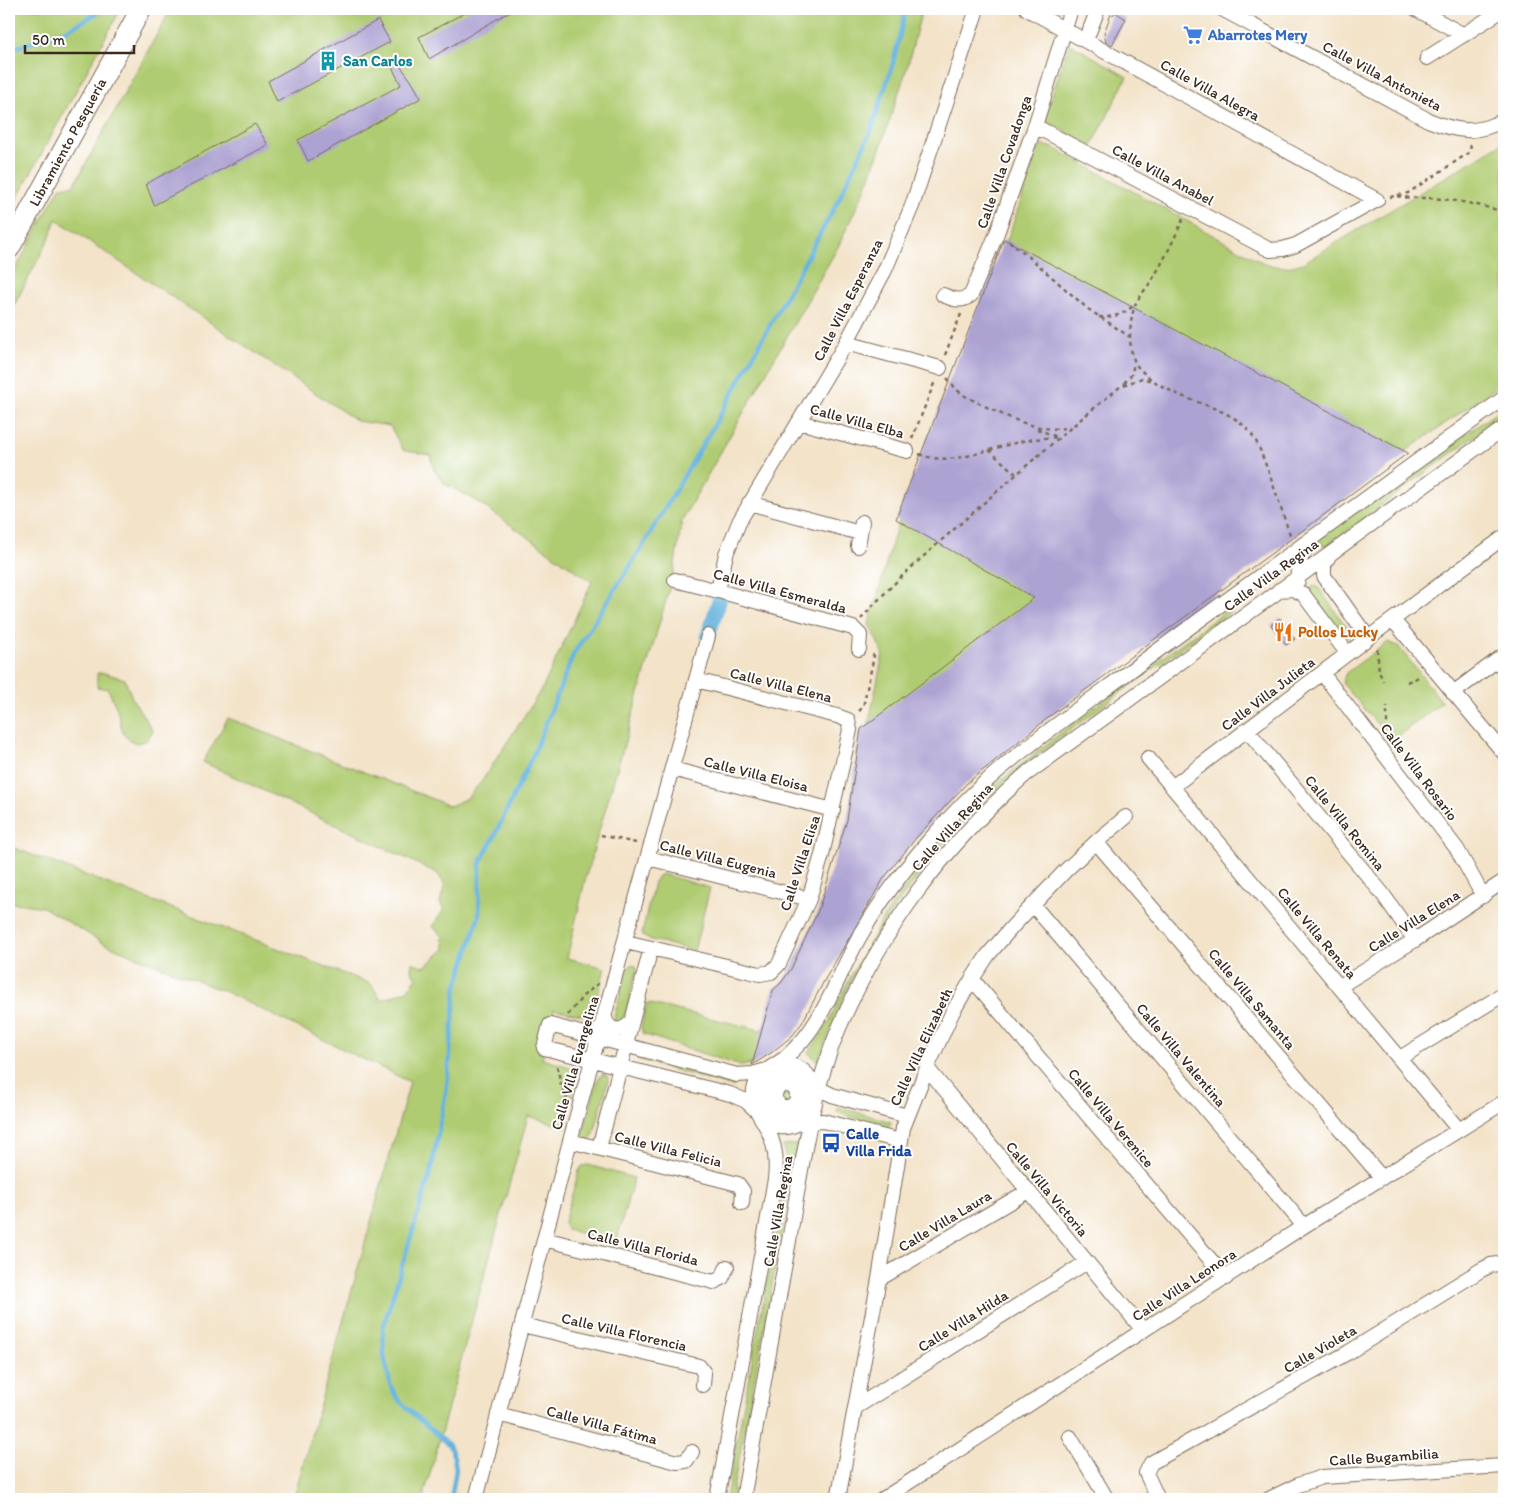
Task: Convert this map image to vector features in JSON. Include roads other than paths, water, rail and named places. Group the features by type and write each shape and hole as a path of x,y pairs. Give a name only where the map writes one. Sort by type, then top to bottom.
{"main road":[{"name":"Libramiento Pesquería","path":"9,249 141,9"}],"street":[{"name":"Calle Villa Esperanza","path":"718,591 726,554 740,520 846,343 885,270 912,206 977,9"},
{"name":"Calle Villa Alegra","path":"1027,9 1086,40 1370,200 1296,245 1276,250"},
{"name":"Calle Villa Covadonga","path":"943,295 954,300 961,300 971,296 997,233 1035,126 1071,9"},
{"path":"1086,40 1098,9"},
{"name":"Calle Villa Antonieta","path":"1222,9 1428,120 1452,128 1473,131 1504,120"},
{"path":"1416,9 1464,35"},
{"path":"1427,58 1504,9"},
{"name":"Calle Villa Anabel","path":"1035,126 1188,206 1263,248 1276,250"},
{"path":"846,343 940,368"},
{"name":"Calle Villa Regina","path":"1302,559 1322,529 1504,398"},
{"name":"Calle Villa Elba","path":"799,422 907,450"},
{"name":"Calle Villa Regina","path":"743,1499 802,1163 787,1096 791,1052 812,1028 863,930 896,882 948,820 998,771 1262,574 1302,559 1331,552 1504,428"},
{"path":"749,503 860,533"},
{"path":"1322,529 1316,545 1321,552 1331,552 1324,565 1324,576"},
{"name":"Calle Villa Julieta","path":"1172,787 1504,537"},
{"path":"1347,654 1299,587 1297,577 1302,559 1324,576 1373,634"},
{"path":"1262,574 1269,575 1275,580 1276,593 1293,589 1303,594"},
{"name":"Calle Villa Regina","path":"717,1499 775,1179 774,1143 768,1130 787,1096 839,1030 873,960 919,888 965,833 1025,775 1297,577"},
{"name":"Calle Villa Esmeralda","path":"675,580 854,628 860,635 860,646"},
{"path":"1393,620 1504,753"},
{"name":"Calle Villa Evangelina","path":"599,1148 626,942 708,636"},
{"path":"1453,694 1504,655"},
{"name":"Calle Villa Rosario","path":"1322,673 1457,850 1483,896"},
{"name":"Calle Villa Elena","path":"696,680 837,716 849,725"},
{"name":"Calle Villa Elisa","path":"626,942 760,974 766,974 775,969 809,898 833,810 849,725"},
{"name":"Calle Villa Romina","path":"1247,730 1382,894 1415,940"},
{"name":"Calle Villa Renata","path":"1148,758 1459,1130"},
{"name":"Calle Villa Eloisa","path":"672,769 833,810"},
{"name":"Calle Villa Elizabeth","path":"838,1499 879,1279 900,1141 907,1116 927,1068 952,1013 988,955 1033,905 1096,842 1126,816"},
{"name":"Calle Villa Samanta","path":"1096,842 1382,1178"},
{"name":"Calle Villa Eugenia","path":"649,852 809,898"},
{"name":"Calle Villa Elena","path":"1340,986 1415,940 1504,881"},
{"name":"Calle Villa Valentina","path":"1033,905 1304,1226"},
{"name":"Calle Villa Evangelina","path":"476,1499 570,1141 611,1054 631,1022 651,948"},
{"name":"Calle Villa Verenice","path":"972,979 1226,1278"},
{"path":"1400,1058 1504,994"},
{"path":"611,1054 608,1025 616,1030 625,1029 631,1022"},
{"path":"611,1054 737,1074 752,1074 823,1120 900,1141"},
{"path":"611,1054 746,1101 787,1096 832,1095 907,1116"},
{"name":"Calle Villa Victoria","path":"927,1068 1143,1330"},
{"name":"Calle Villa Leonora","path":"883,1499 1304,1226 1504,1102"},
{"name":"Calle Villa Felicia","path":"570,1141 738,1184 743,1191 742,1203"},
{"name":"Calle Villa Laura","path":"879,1279 1028,1191"},
{"name":"Calle Villa Florida","path":"544,1239 714,1282 722,1278 727,1267"},
{"name":"Calle Villa Hilda","path":"856,1408 1087,1262"},
{"name":"Calle Violeta","path":"1158,1499 1146,1473 1151,1463 1349,1352 1481,1270 1491,1265 1504,1264"},
{"name":"Calle Villa Florencia","path":"522,1325 699,1366 704,1373 703,1385"},
{"name":"Calle Villa Fátima","path":"498,1414 677,1462 686,1461 692,1452"},
{"path":"1070,1437 1107,1499"},
{"name":"Calle Bugambilia","path":"1272,1499 1298,1485 1322,1477 1504,1466"}],"waterway":[{"path":"9,50 65,31 105,9"},
{"path":"451,1499 456,1469 454,1457 449,1445 412,1413 398,1399 391,1387 384,1356 383,1328 431,1171 447,1086 456,989 479,916 480,863 534,753 574,653 639,552 725,407 837,203 871,131 893,63 906,9"},
{"path":"708,636 722,592"}],"place":[{"name":"Abarrotes Mery","path":"1193,35"},
{"name":"San Carlos","path":"328,61"},
{"name":"Pollos Lucky","path":"1283,632"},
{"name":"Calle Villa Frida","path":"831,1143"}]}
